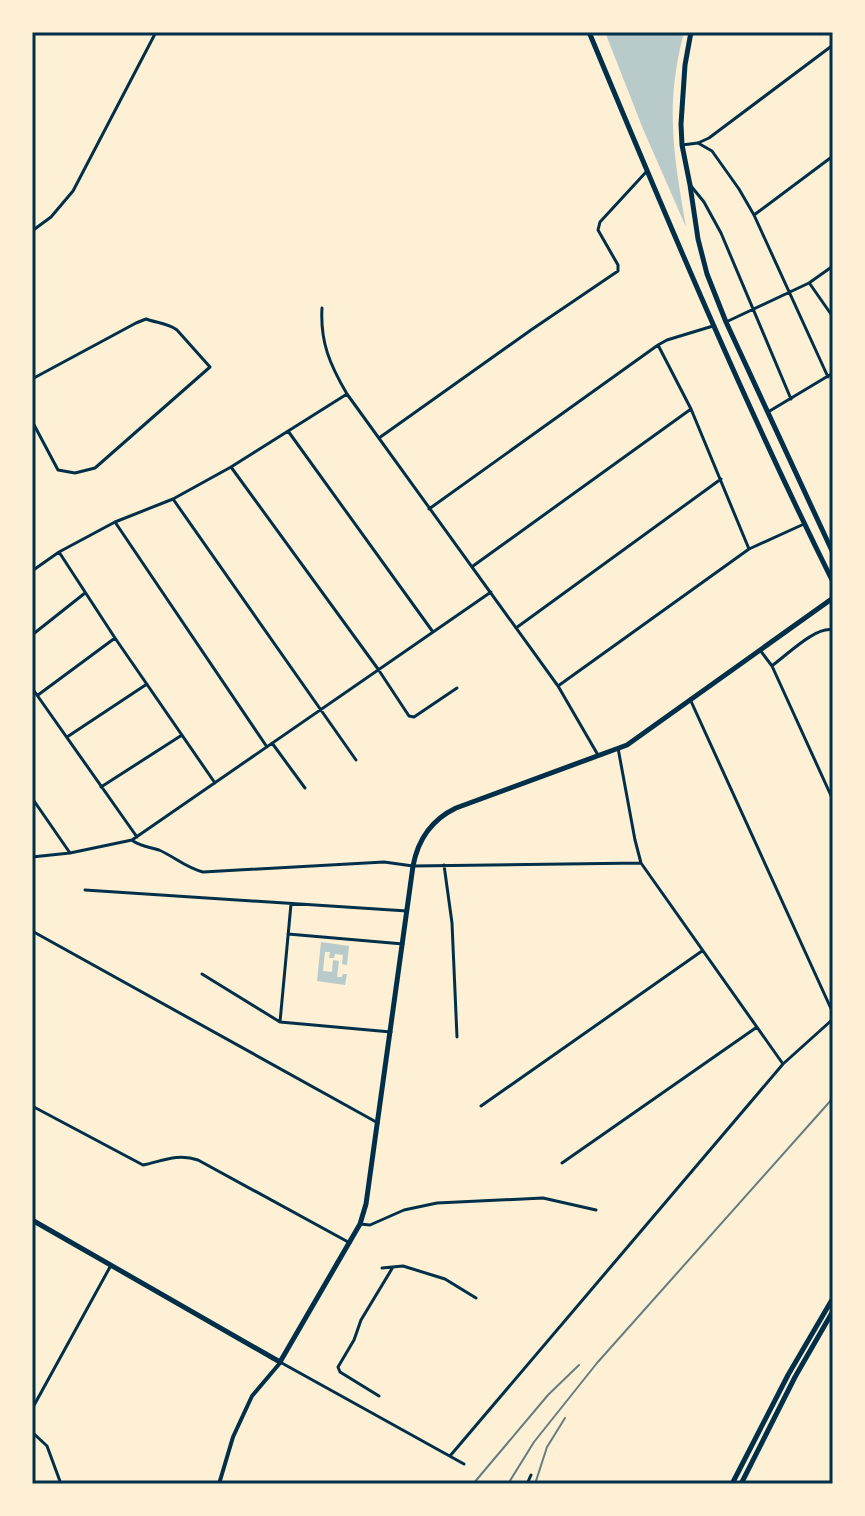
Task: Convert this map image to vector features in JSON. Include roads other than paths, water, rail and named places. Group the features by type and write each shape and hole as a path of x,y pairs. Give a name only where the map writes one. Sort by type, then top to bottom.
{"main road":[{"path":"589,32 715,325 833,582"},
{"path":"691,32 683,80 682,145 707,274 726,322 833,553"},
{"path":"32,1220 280,1362 350,1243 366,1204 413,866 427,829 448,811 627,745 833,598"},
{"path":"732,1484 788,1375 833,1298"},
{"path":"742,1482 795,1377 833,1311"}],"street":[{"path":"32,231 51,217 73,191 156,32"},
{"path":"682,145 709,138 833,45"},
{"path":"698,143 712,151 754,215 831,375 768,412"},
{"path":"754,215 833,156"},
{"path":"379,438 618,271 618,265 598,230 600,222 647,171"},
{"path":"690,185 704,202 721,233 791,399"},
{"path":"726,322 809,283 833,266"},
{"path":"809,283 833,317"},
{"path":"322,308 321,328 332,368 347,394 558,686 599,755"},
{"path":"32,379 146,319 171,325 210,367 95,468 75,473 58,470 32,421"},
{"path":"429,509 658,345 715,325"},
{"path":"658,345 691,409 749,549"},
{"path":"32,571 59,552 115,522 173,499 231,467 347,394"},
{"path":"473,567 691,409"},
{"path":"287,431 433,632"},
{"path":"231,467 409,716 414,717 457,688"},
{"path":"516,628 721,479"},
{"path":"173,499 356,760"},
{"path":"115,522 267,747"},
{"path":"558,686 749,549 804,524"},
{"path":"59,552 215,783"},
{"path":"32,857 70,853 132,840 491,592"},
{"path":"32,635 85,593"},
{"path":"772,666 815,633 825,628 833,630"},
{"path":"37,695 115,638"},
{"path":"760,650 772,666 833,800"},
{"path":"67,737 148,684"},
{"path":"32,688 137,837"},
{"path":"690,699 833,1013"},
{"path":"100,787 182,735"},
{"path":"272,743 305,788"},
{"path":"618,748 641,863 783,1064"},
{"path":"32,798 70,853"},
{"path":"132,840 137,845 167,854 190,869 203,872 384,862 413,866 641,863"},
{"path":"444,865 452,923 457,1037"},
{"path":"85,890 407,911"},
{"path":"280,1022 291,904"},
{"path":"32,931 378,1123"},
{"path":"288,934 403,944"},
{"path":"481,1106 702,951"},
{"path":"202,974 280,1022 391,1032"},
{"path":"450,1456 783,1064 833,1019"},
{"path":"562,1163 757,1027"},
{"path":"32,1106 143,1165 174,1156 198,1160 350,1243"},
{"path":"360,1224 370,1225 404,1210 437,1203 543,1198 596,1210"},
{"path":"32,1409 112,1264"},
{"path":"382,1268 403,1266 445,1279 476,1298"},
{"path":"379,1396 338,1370 361,1320 393,1267"},
{"path":"219,1484 233,1437 252,1396 280,1362 464,1464"},
{"path":"32,1432 47,1446 61,1484"},
{"path":"527,1484 531,1475"},
{"path":"742,1482 752,1484"}],"railway":[{"path":"508,1484 534,1442 597,1363 833,1098"},
{"path":"473,1484 548,1395 579,1365"},
{"path":"535,1484 547,1447 565,1418"}]}
